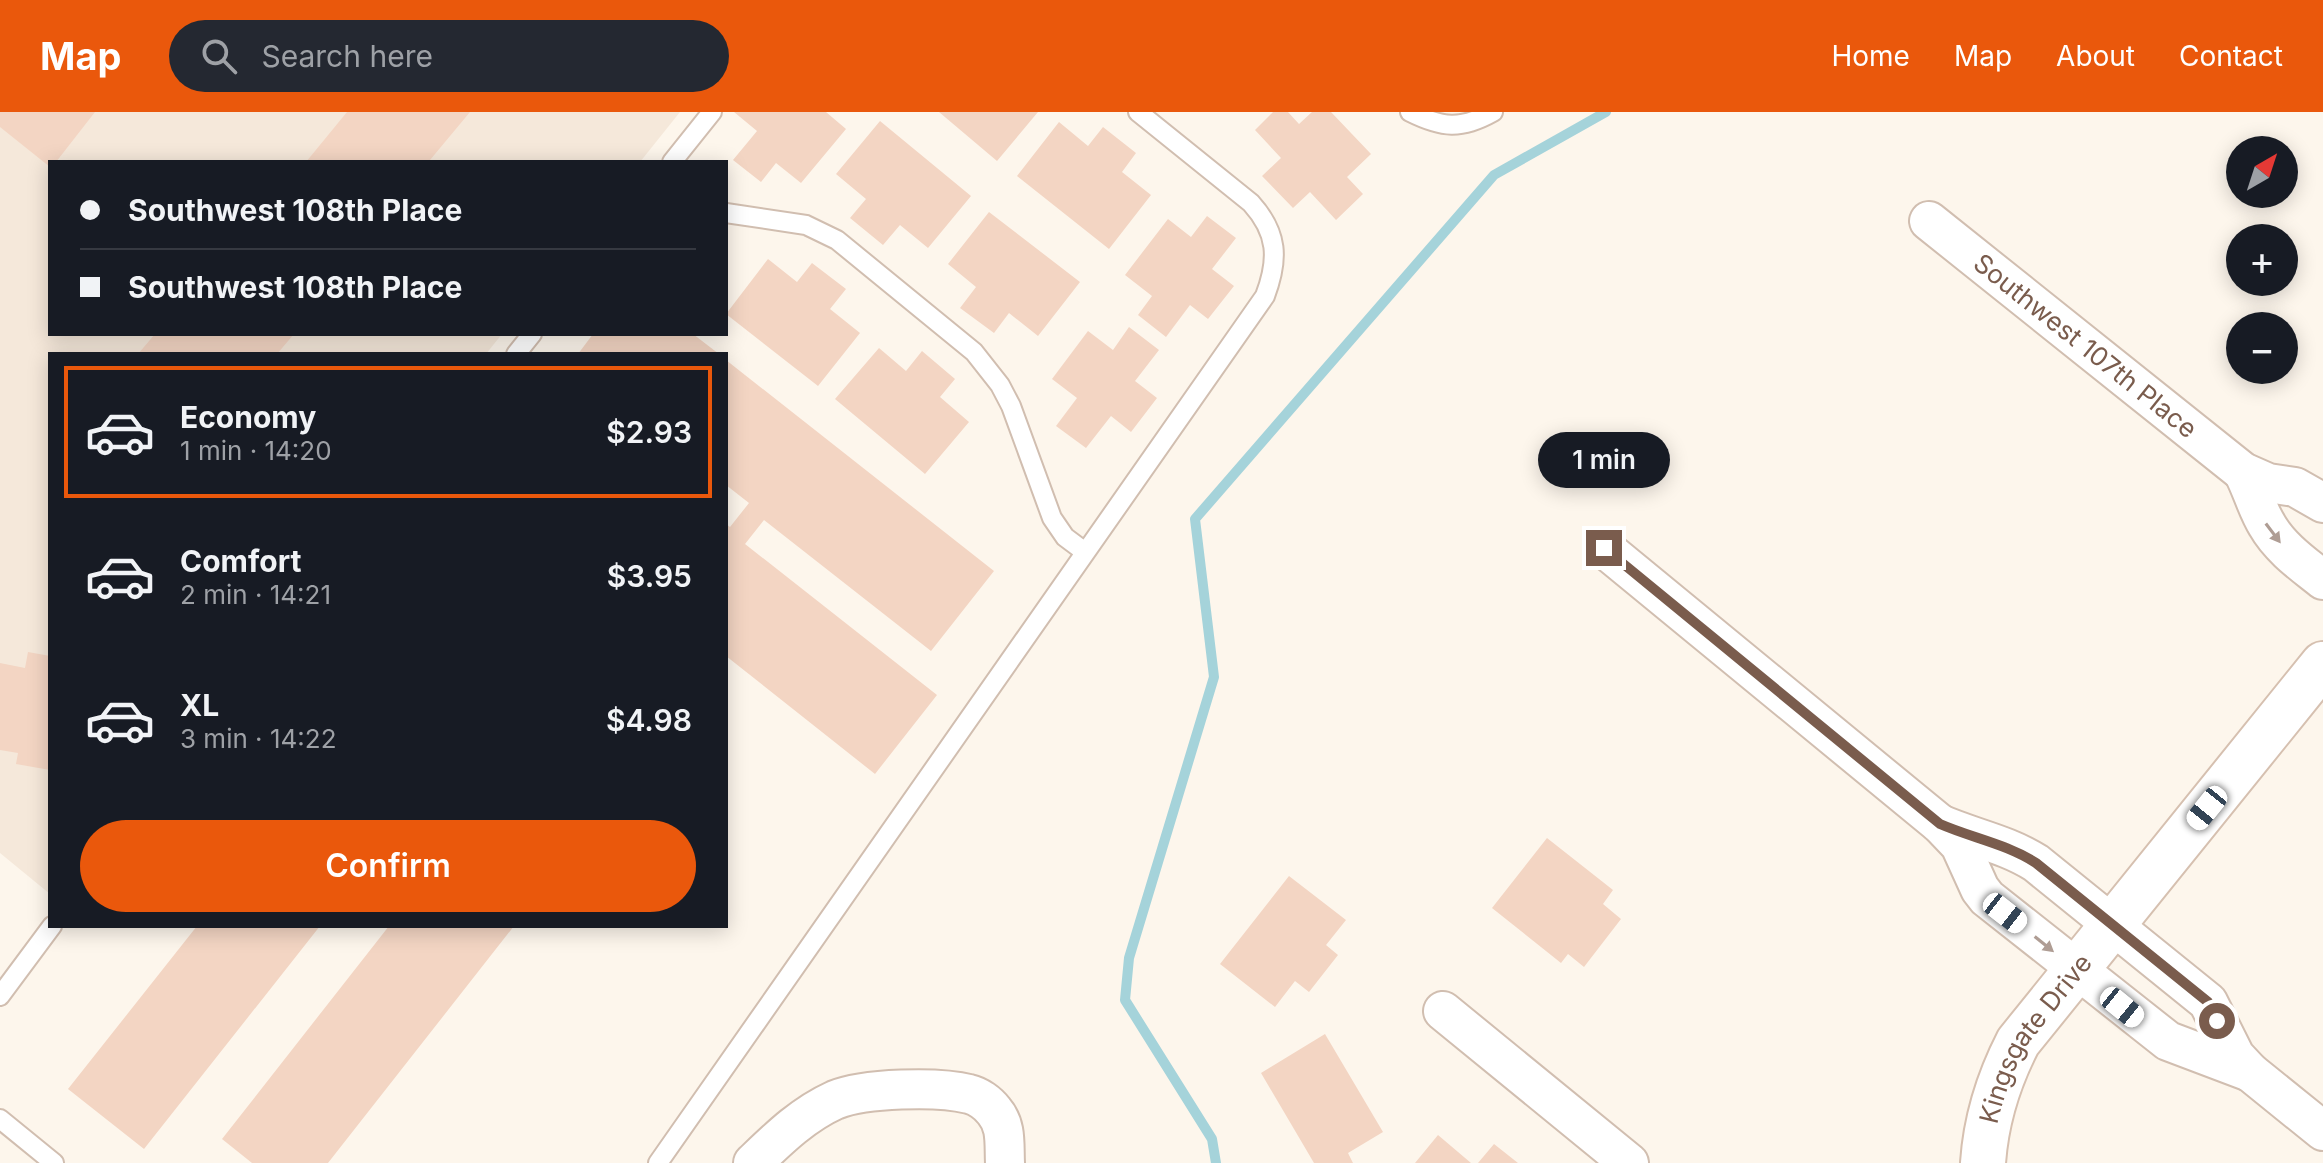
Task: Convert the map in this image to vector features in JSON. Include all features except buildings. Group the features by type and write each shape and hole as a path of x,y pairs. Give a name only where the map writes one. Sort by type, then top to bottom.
{"street":[{"name":"Southwest 107th Place","path":"1929,221 2243,472 2268,483 2295,487 2323,503"},
{"name":"Southwest 107th Place","path":"2243,472 2266,524 2294,556 2323,580"},
{"path":"1604,548 1940,824 1960,845 1987,898 2168,1041 2250,1072"},
{"name":"Kingsgate Drive","path":"1983,1163 1994,1095 2018,1042 2323,664"},
{"path":"1940,824 1969,837 2019,852 2036,863 2208,1002 2235,1056 2250,1072 2323,1131"},
{"path":"1443,1011 1629,1163"},
{"path":"753,1163 788,1129 811,1113 838,1099 889,1090 970,1094 984,1101 1002,1123 1005,1163"}],"lane":[{"path":"674,160 712,112"},
{"path":"658,1163 1265,296 1274,263 1271,232 1264,217 1251,203 1138,112"},
{"path":"1410,112 1430,122 1448,125 1477,121 1493,112"},
{"path":"728,213 806,225 837,240 974,352 1000,385 1011,406 1052,518 1065,537 1085,552"},
{"path":"518,352 530,336"},
{"path":"0,996 51,928"},
{"path":"0,1119 54,1163"}],"shaded area":[{"path":"0,112 680,112 642,160 48,160 48,336 500,336 488,352 48,352 48,892 0,853"}],"waterway":[{"path":"1216,1163 1212,1139 1125,1000 1129,958 1214,677 1195,519 1494,175 1606,112"}],"route":[{"path":"1604,548 1940,824 1969,837 2019,852 2036,863 2208,1002 2217,1021"}]}
